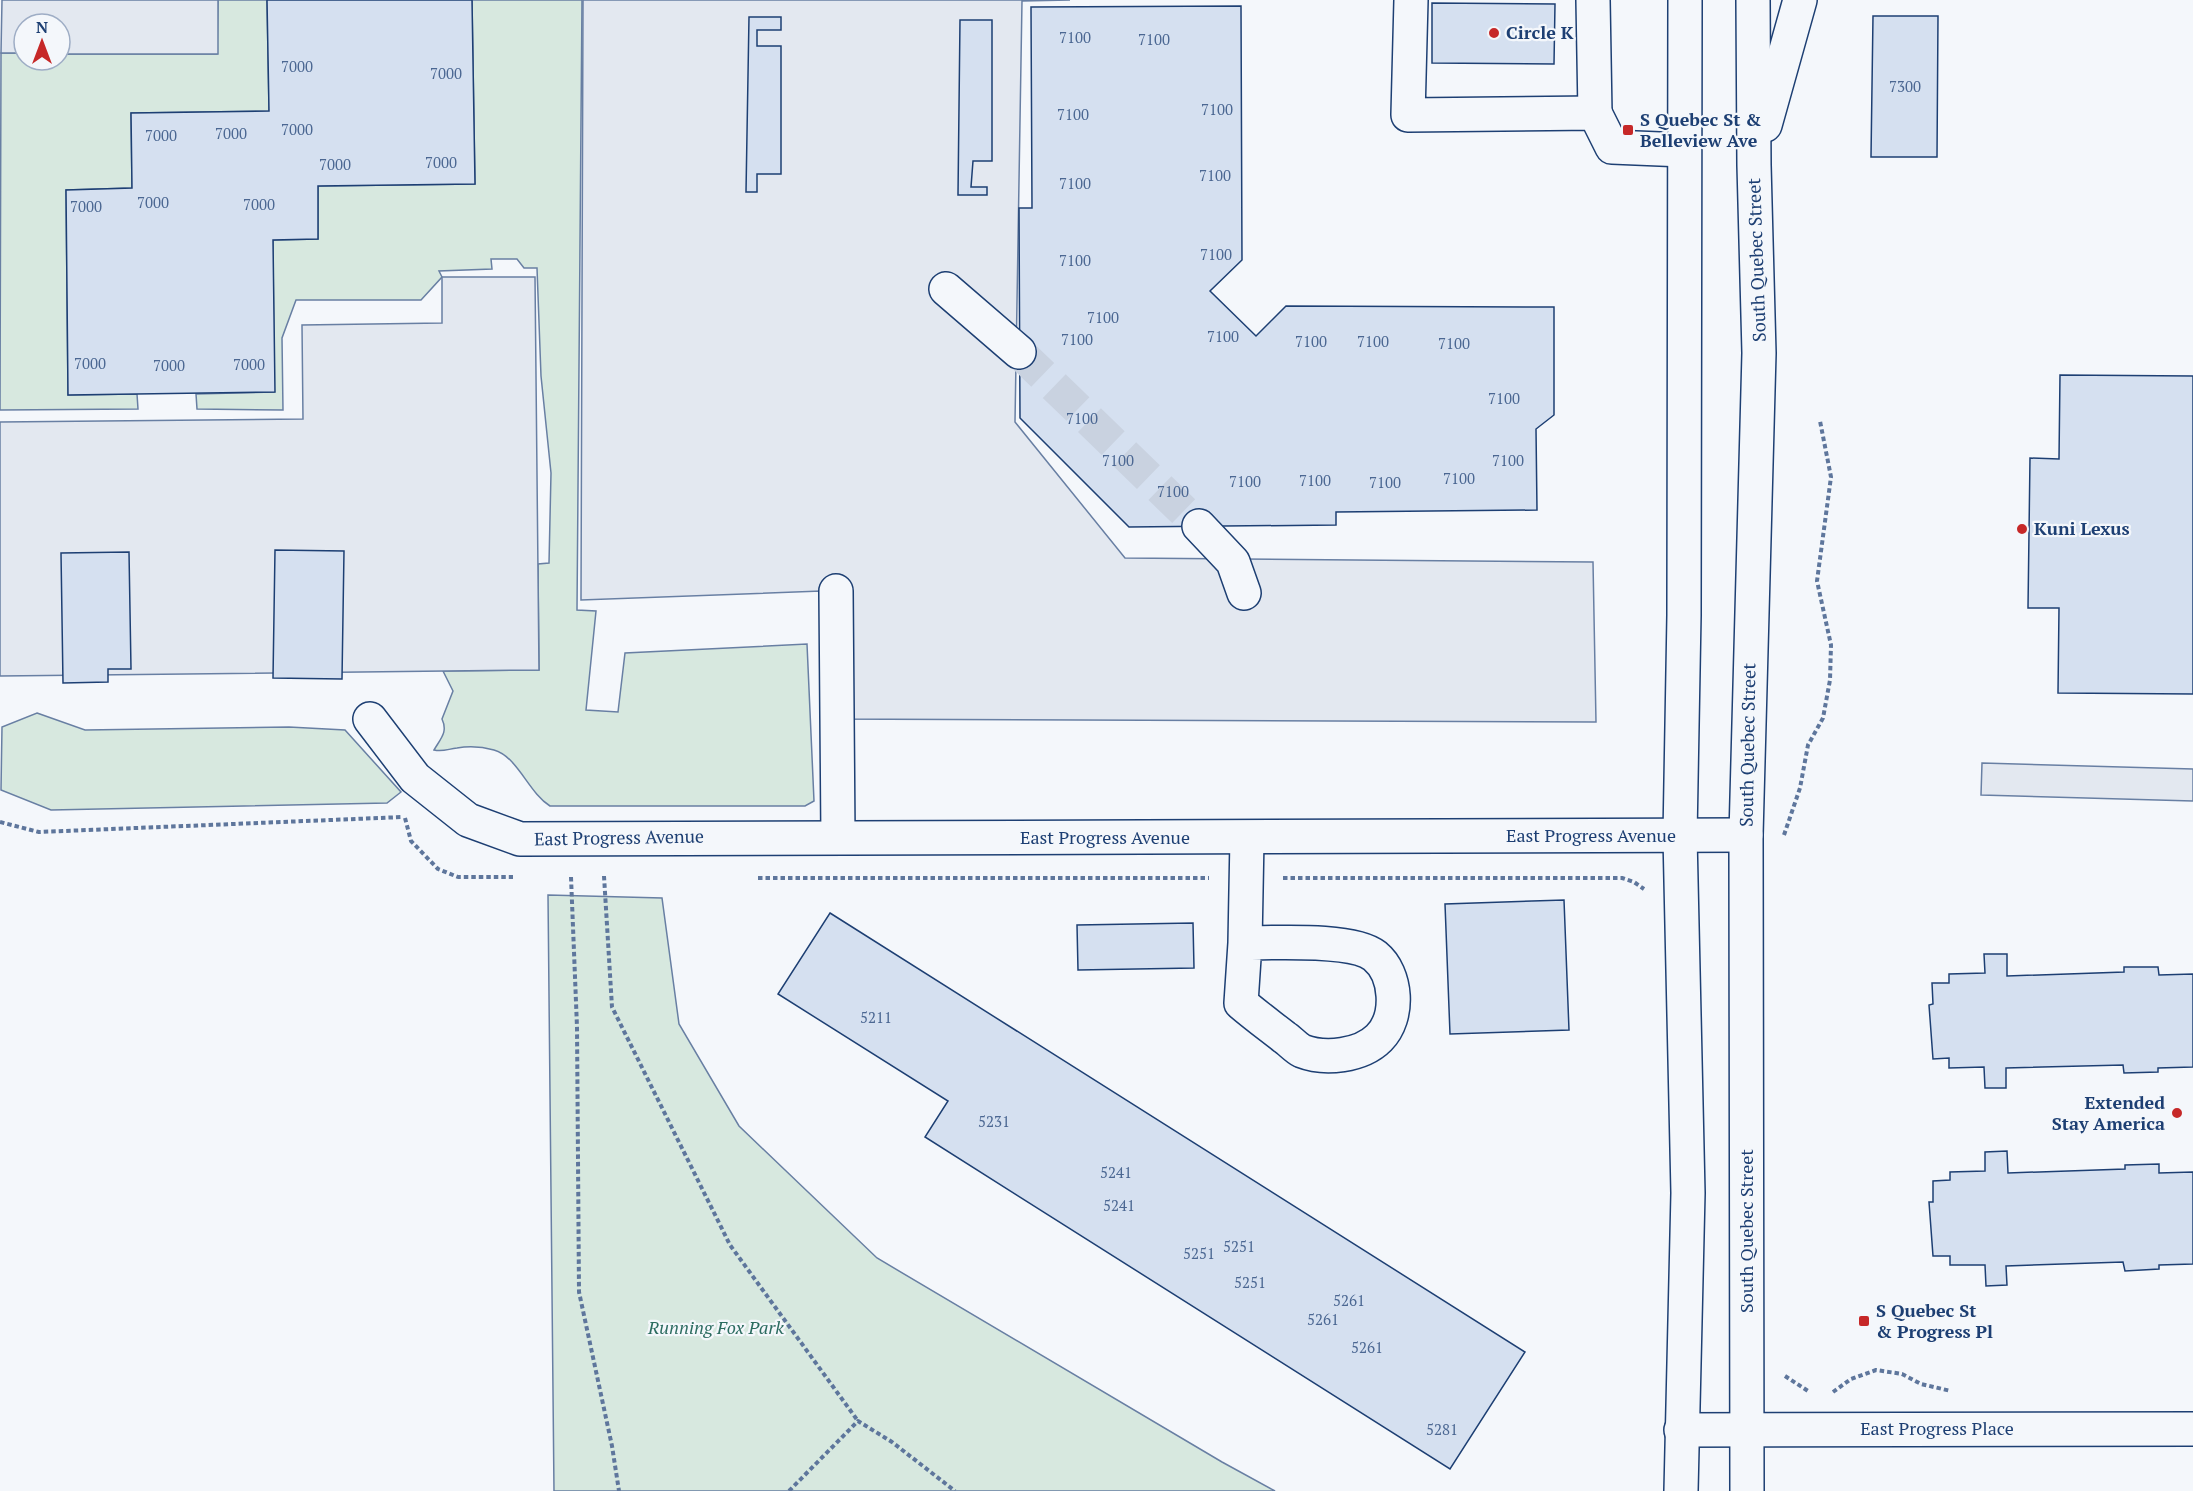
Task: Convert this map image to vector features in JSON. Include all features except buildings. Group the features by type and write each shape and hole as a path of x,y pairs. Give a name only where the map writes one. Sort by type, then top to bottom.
{"main road":[{"path":"1411,0 1408,115 1595,113"},
{"path":"1593,0 1595,113 1612,147 1684,150"},
{"path":"1682,1491 1688,1193 1680,836 1684,615 1685,0"},
{"name":"South Quebec Street","path":"1747,1491 1746,835 1759,352 1754,165 1753,0"},
{"path":"1754,165 1800,0"},
{"path":"946,290 1019,352"},
{"path":"1198,526 1233,562 1244,593"},
{"path":"836,591 838,837"},
{"name":"East Progress Avenue","path":"370,719 415,778 468,820 520,839 1746,835"},
{"path":"1245,943 1341,944 1374,954 1388,972 1394,994 1391,1017 1380,1038 1361,1050 1331,1057 1302,1050 1241,1003 1245,943 1247,838"},
{"name":"East Progress Place","path":"1682,1430 2193,1429"}],"path":[{"path":"1783,837 1800,788 1808,745 1823,718 1830,680 1831,645 1817,581 1831,477 1820,421"},
{"path":"0,822 39,832 415,816 468,820"},
{"path":"603,839 612,1007 730,1245 858,1420 892,1442 955,1491"},
{"path":"571,877 577,1027 579,1292 612,1446 619,1491"},
{"path":"755,878 1622,879 1634,882 1647,893"},
{"path":"1781,1368 1786,1379 1805,1391 1817,1393"},
{"path":"1829,1395 1851,1379 1876,1370 1902,1374 1921,1384 1960,1393"},
{"path":"789,1491 858,1420"}],"green space":[{"path":"218,0 267,0 269,111 131,113 132,188 66,190 68,395 137,394 138,409 0,410 1,53 12,53 12,72 72,72 72,54 217,54"},
{"path":"472,0 582,0 577,610 596,611 586,710 618,712 625,653 807,644 814,801 805,806 550,806 535,792 510,760 494,750 462,747 443,751 434,750 443,735 442,719 453,691 443,671 539,670 538,564 549,563 551,473 541,376 537,268 524,268 517,259 491,259 492,269 439,271 442,277 421,300 296,300 282,338 283,410 197,409 196,394 274,392 273,240 318,239 318,186 475,184"},
{"path":"37,713 85,730 289,727 345,730 401,792 387,803 51,810 1,790 2,727"},
{"name":"Running Fox Park","path":"548,895 662,898 679,1024 739,1126 877,1258 1275,1491 554,1491"}],"shaded area":[{"path":"2,0 218,0 218,54 72,54 72,12 12,12 12,53 1,53"},
{"path":"583,0 1070,0 1022,1 1015,422 1125,558 1593,562 1596,722 824,719 821,591 581,600"},
{"path":"442,277 535,277 539,670 0,676 0,422 303,419 302,325 442,323"},
{"path":"1982,763 2193,769 2193,801 1981,795"}],"tunnel":[{"path":"1019,352 1199,526"}],"place":[{"name":"Circle K","path":"1494,33"},
{"name":"S Quebec St & Belleview Ave","path":"1628,130"},
{"name":"Kuni Lexus","path":"2022,529"},
{"name":"Extended Stay America","path":"2177,1113"},
{"name":"S Quebec St & Progress Pl","path":"1864,1321"}]}
